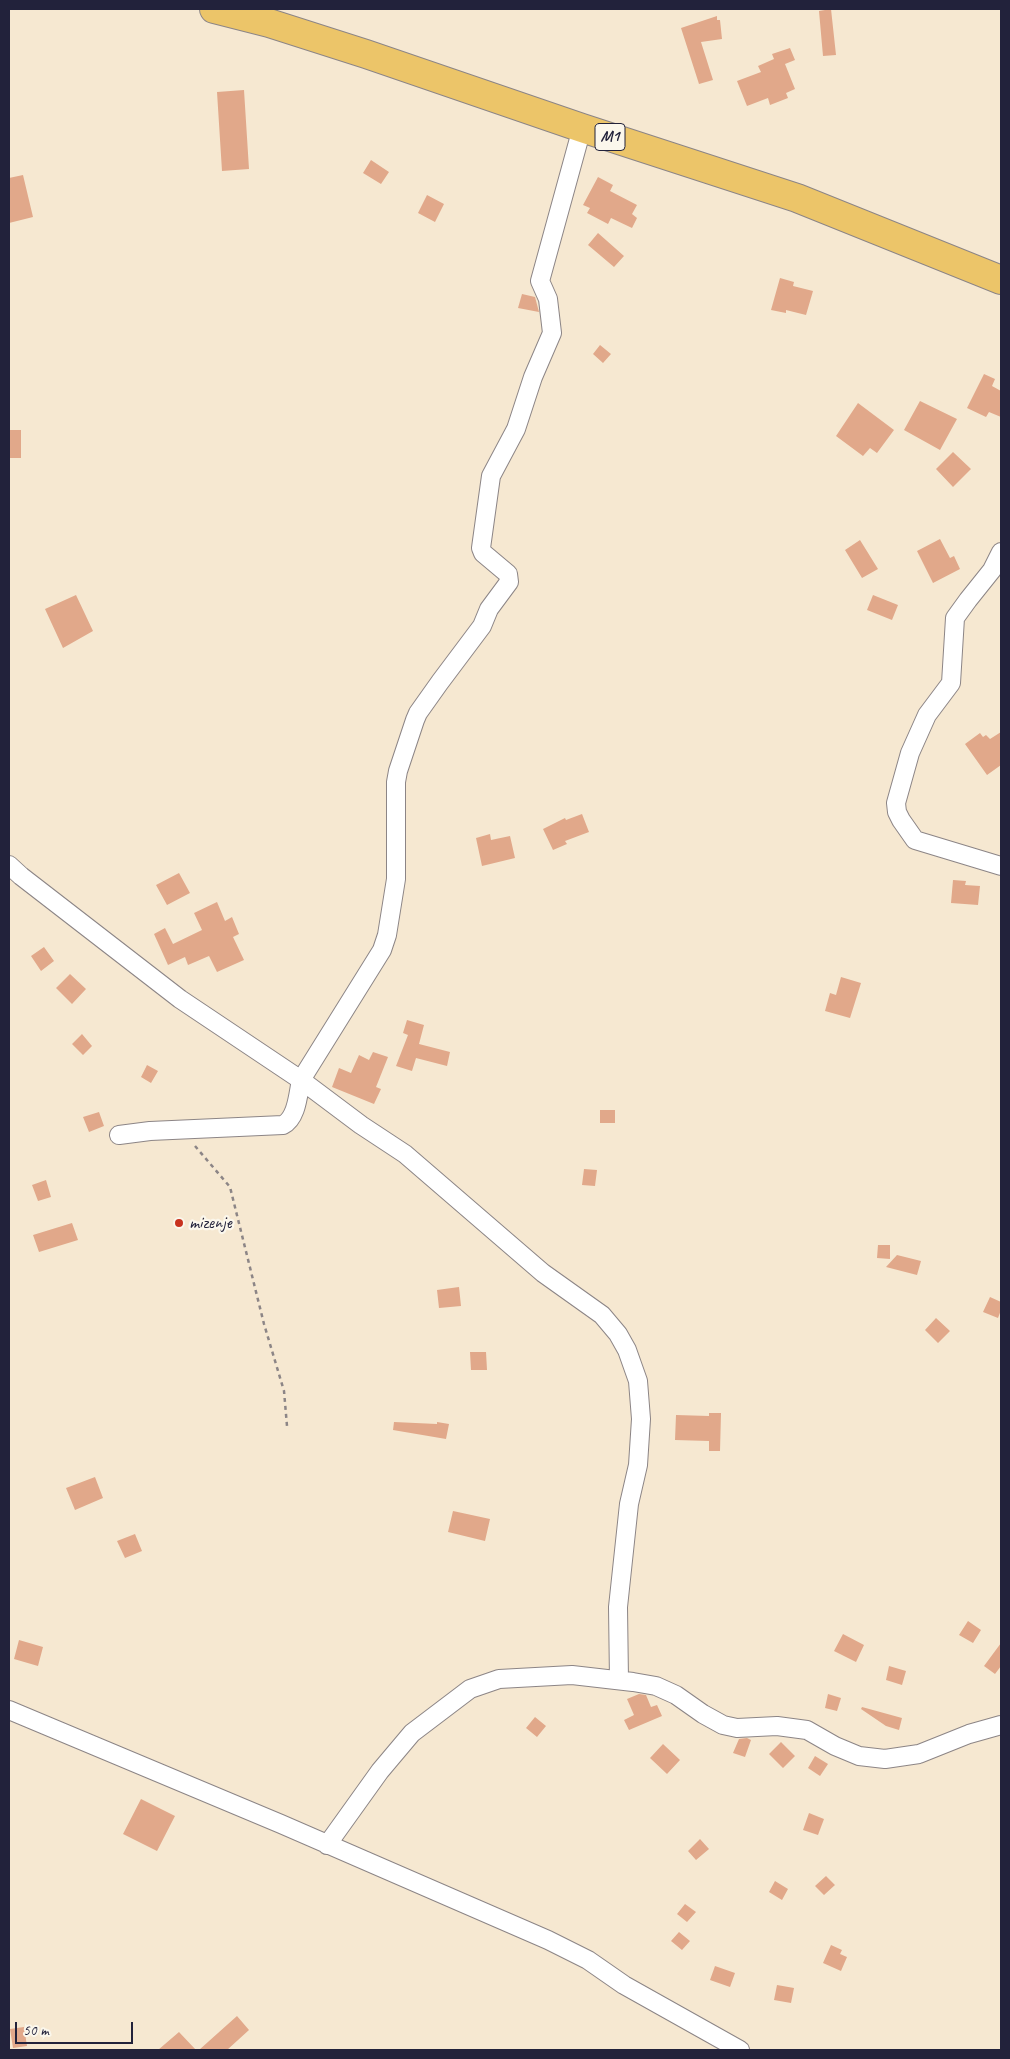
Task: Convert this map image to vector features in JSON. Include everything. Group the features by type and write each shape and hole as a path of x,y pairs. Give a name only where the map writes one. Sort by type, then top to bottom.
{"highway":[{"name":"M1","path":"214,9 269,23 357,51 582,128 797,198 1001,280"}],"street":[{"path":"119,1135 150,1131 283,1125 292,1117 301,1080 385,943 396,879 396,782 398,771 418,714 482,626 489,609 509,582 508,574 481,548 491,476 516,429 533,377 552,334 548,299 540,281 582,128"},
{"path":"1001,552 992,570 955,618 951,683 927,715 910,753 896,802 897,812 915,840 1001,866"},
{"path":"9,865 180,999 301,1080 361,1125 405,1154 543,1273 602,1315 618,1334 627,1350 638,1381 641,1419 638,1465 629,1504 618,1607 619,1680"},
{"path":"327,1844 412,1733 470,1689 499,1679 572,1675 656,1686 676,1695 723,1725 737,1728 777,1726 807,1730 835,1746 859,1756 885,1759 919,1754 970,1734 1001,1725"},
{"path":"9,1710 327,1844 548,1940 588,1960 624,1985 740,2050"}],"path":[{"path":"178,1130 203,1153 230,1187 264,1324 284,1391 287,1426"}],"building":[{"path":"831,9 836,55 823,56 819,11"},
{"path":"717,16 717,20 720,20 722,39 701,42 713,80 699,84 681,28"},
{"path":"790,48 795,60 785,64 795,89 786,93 788,98 770,105 768,98 747,106 737,81 761,72 758,66 774,59 772,54"},
{"path":"244,90 249,169 222,171 217,92"},
{"path":"371,160 389,172 381,184 363,173"},
{"path":"23,175 33,217 9,223 9,178"},
{"path":"598,177 613,185 610,191 637,205 632,214 637,218 632,228 611,218 608,224 587,213 590,208 583,205"},
{"path":"427,195 444,204 435,222 418,213"},
{"path":"598,233 624,256 614,267 588,245"},
{"path":"780,278 794,282 793,286 813,291 806,315 786,310 786,313 771,310"},
{"path":"522,294 535,297 539,312 518,308"},
{"path":"600,345 611,354 603,363 593,354"},
{"path":"984,374 995,379 992,386 1001,391 1001,417 989,412 986,417 967,408"},
{"path":"920,401 957,419 940,450 904,430"},
{"path":"858,403 894,430 877,453 870,448 863,456 836,436"},
{"path":"9,430 21,430 21,458 9,458"},
{"path":"953,452 971,469 953,487 936,469"},
{"path":"940,539 950,558 954,556 960,569 933,583 917,551"},
{"path":"860,540 878,569 862,578 845,550"},
{"path":"76,595 93,631 63,648 45,609"},
{"path":"873,595 898,605 892,620 867,610"},
{"path":"1001,732 1001,765 987,775 965,744 980,733 983,737 986,735 990,739"},
{"path":"582,814 589,832 565,841 567,844 553,850 543,829 565,818 566,820"},
{"path":"490,834 491,840 510,836 515,858 482,866 476,838"},
{"path":"179,873 190,893 167,905 156,885"},
{"path":"953,880 966,881 965,885 980,886 978,905 951,903"},
{"path":"217,902 225,921 232,917 239,934 233,937 244,960 217,972 209,956 188,965 185,957 168,965 154,934 165,928 173,944 202,930 194,913"},
{"path":"44,947 54,961 41,971 31,956"},
{"path":"70,974 86,989 72,1004 56,988"},
{"path":"841,977 861,983 850,1018 825,1011 830,993 836,995"},
{"path":"407,1020 424,1025 419,1044 450,1052 447,1066 416,1058 412,1071 396,1066 408,1035 403,1033"},
{"path":"82,1034 92,1046 83,1055 72,1044"},
{"path":"373,1052 388,1057 376,1087 381,1089 374,1104 332,1087 339,1068 351,1073 359,1055 369,1060"},
{"path":"147,1065 158,1071 151,1083 141,1077"},
{"path":"600,1110 615,1110 615,1123 600,1123"},
{"path":"99,1112 104,1126 89,1132 83,1117"},
{"path":"584,1169 597,1170 595,1186 582,1185"},
{"path":"46,1180 51,1197 38,1201 32,1185"},
{"path":"72,1223 78,1240 39,1252 33,1235"},
{"path":"878,1245 890,1245 890,1259 877,1258"},
{"path":"897,1255 921,1261 917,1275 886,1267"},
{"path":"459,1287 461,1306 439,1308 437,1290"},
{"path":"990,1297 1001,1302 998,1318 983,1312"},
{"path":"936,1318 950,1331 938,1343 925,1330"},
{"path":"470,1352 486,1352 487,1370 471,1370"},
{"path":"709,1413 721,1413 720,1451 709,1451 709,1441 675,1440 676,1415 709,1416"},
{"path":"394,1422 437,1424 437,1422 449,1424 446,1439 393,1430"},
{"path":"95,1477 103,1498 75,1510 66,1488"},
{"path":"453,1511 490,1519 485,1541 448,1532"},
{"path":"135,1534 142,1551 125,1558 117,1541"},
{"path":"968,1621 981,1630 973,1643 959,1635"},
{"path":"843,1634 864,1645 856,1662 834,1651"},
{"path":"19,1640 43,1647 38,1666 14,1659"},
{"path":"1001,1643 1001,1666 995,1674 984,1666"},
{"path":"889,1666 906,1671 902,1685 886,1680"},
{"path":"639,1694 646,1695 651,1707 657,1705 662,1716 629,1730 624,1720 634,1715 627,1699"},
{"path":"828,1694 841,1698 837,1711 825,1708"},
{"path":"862,1707 902,1718 899,1730 886,1726 861,1709"},
{"path":"535,1717 546,1726 537,1737 526,1728"},
{"path":"747,1738 751,1740 745,1757 733,1753 739,1739"},
{"path":"781,1742 795,1756 783,1768 769,1754"},
{"path":"663,1744 680,1760 667,1774 650,1758"},
{"path":"815,1756 828,1764 820,1776 808,1768"},
{"path":"141,1799 175,1816 157,1851 123,1834"},
{"path":"809,1813 824,1819 818,1835 803,1830"},
{"path":"700,1839 709,1849 696,1860 688,1851"},
{"path":"826,1876 835,1885 824,1895 815,1886"},
{"path":"775,1881 788,1889 782,1900 769,1892"},
{"path":"685,1904 696,1912 687,1922 677,1914"},
{"path":"679,1932 690,1941 682,1950 671,1941"},
{"path":"831,1945 842,1950 840,1954 847,1957 841,1971 823,1963"},
{"path":"715,1966 735,1973 730,1987 710,1980"},
{"path":"777,1985 794,1988 791,2003 774,2000"},
{"path":"237,2016 249,2030 227,2050 199,2050"},
{"path":"24,2027 27,2046 13,2048 10,2029"},
{"path":"179,2032 196,2050 158,2050"}],"place":[{"name":"mizenje","path":"179,1223"}]}
